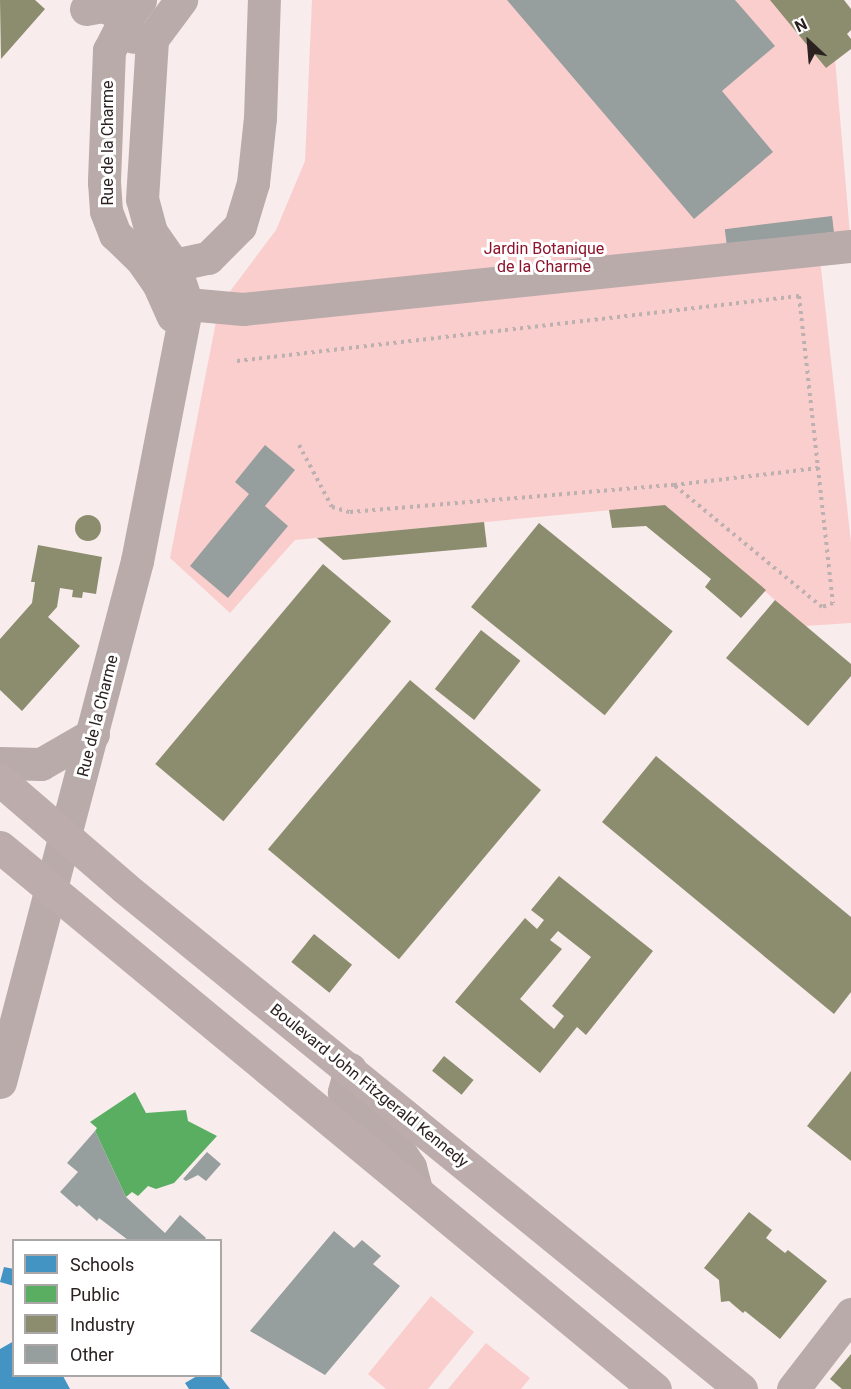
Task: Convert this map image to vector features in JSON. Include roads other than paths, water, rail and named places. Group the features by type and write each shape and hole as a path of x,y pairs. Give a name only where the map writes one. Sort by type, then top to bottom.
{"main road":[{"name":"Boulevard John Fitzgerald Kennedy","path":"0,780 65,836 741,1389"},
{"path":"0,847 416,1189 526,1284 656,1389"}],"street":[{"name":"Rue de la Charme","path":"0,1082 9,1011 51,887 137,561 187,304 174,265 151,232 142,199 152,39 181,0"},
{"path":"174,265 208,258 240,225 253,183 260,118 264,0"},
{"path":"86,9 103,6 117,12 132,11 134,38 148,88"},
{"name":"Rue de la Charme","path":"132,11 109,50 104,182 106,211 115,234 141,260 158,282 172,314 179,346"},
{"path":"187,304 243,309 851,246"},
{"path":"0,763 41,764 93,734"},
{"path":"350,1070 344,1092 354,1114 402,1154 410,1167 416,1189"},
{"path":"793,1389 851,1314"}],"park label":[{"name":"Jardin Botanique de la Charme","path":"544,258"}]}
